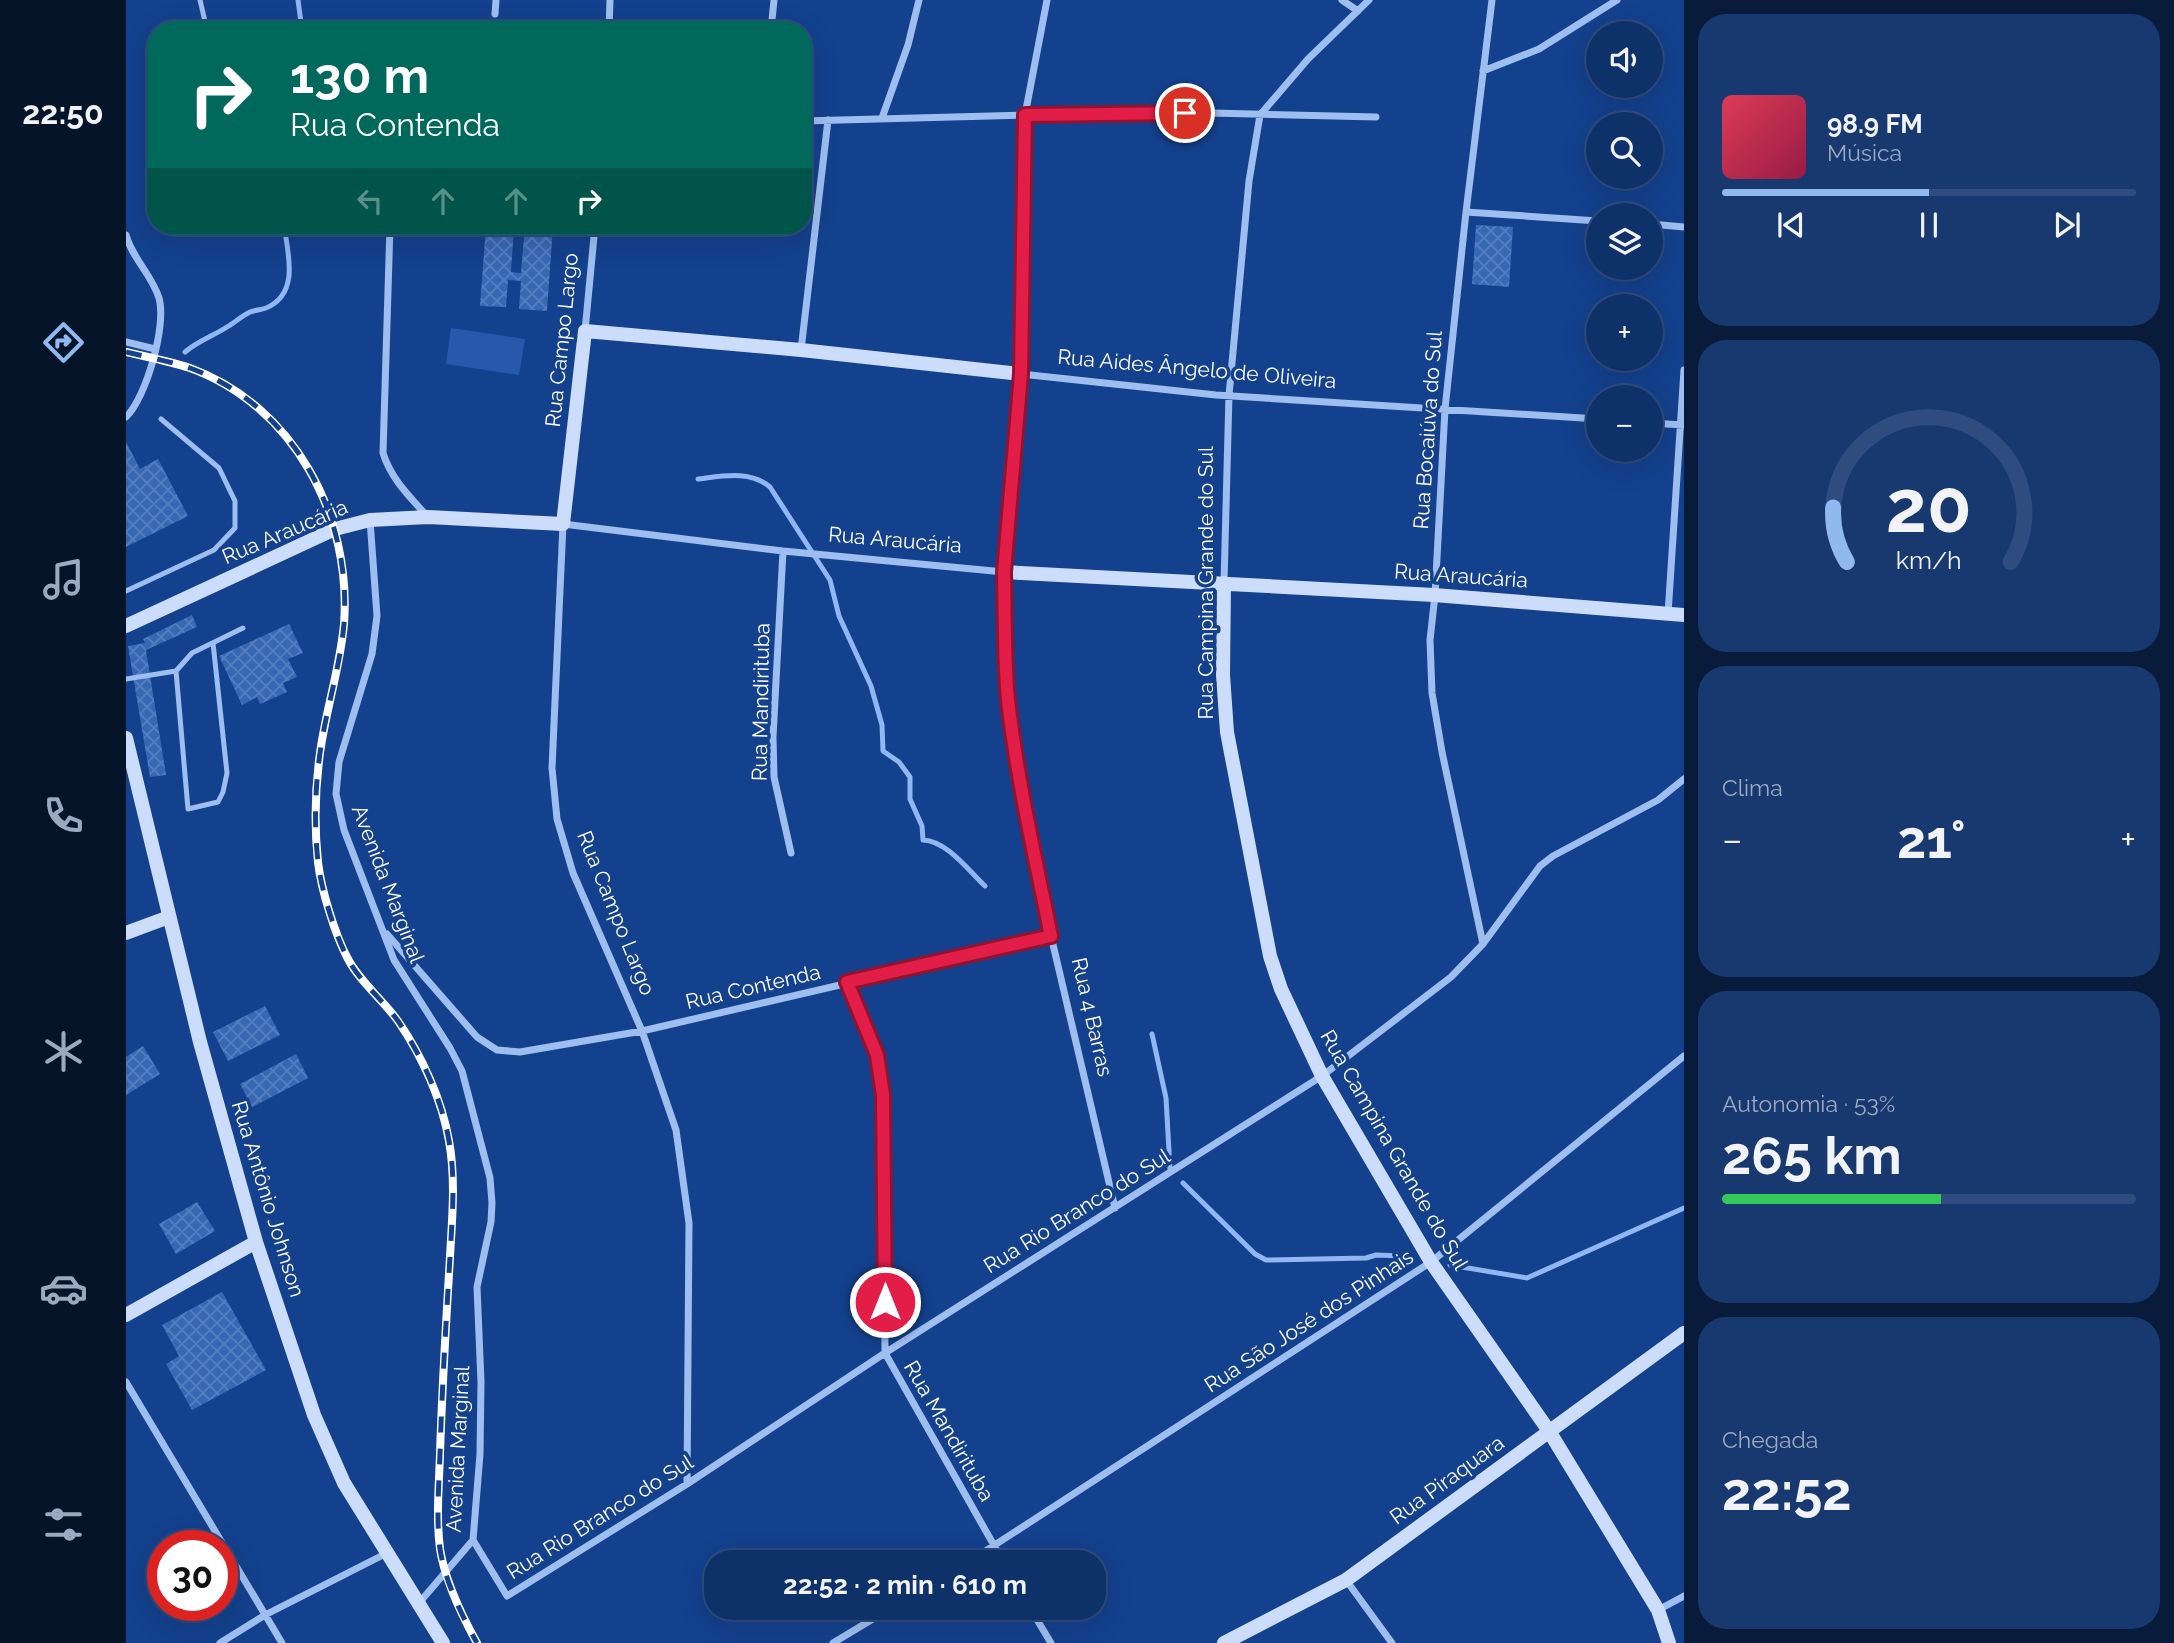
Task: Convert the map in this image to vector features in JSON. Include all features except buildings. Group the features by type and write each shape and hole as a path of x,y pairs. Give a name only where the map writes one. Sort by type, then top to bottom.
{"street":[{"path":"495,13 496,0"},
{"path":"609,21 610,0"},
{"path":"772,21 774,0"},
{"path":"882,118 908,45 919,0"},
{"name":"Rua 4 Barras","path":"1047,0 1025,115 1021,374 1004,572 1008,696 1014,750 1051,936 1115,1208"},
{"path":"1342,0 1358,10"},
{"path":"1260,115 1308,59 1369,0"},
{"name":"Rua Bocaiúva do Sul","path":"1483,944 1442,752 1432,693 1430,640 1445,409 1492,0"},
{"path":"1483,71 1539,49 1617,0"},
{"path":"812,121 1212,113 1376,117"},
{"name":"Rua Campina Grande do Sul","path":"1260,115 1249,181 1229,395 1223,676 1227,732 1270,956 1281,989 1322,1076 1431,1262 1549,1431 1658,1610 1668,1643"},
{"path":"801,350 828,120"},
{"path":"1466,212 1586,220"},
{"path":"1663,225 1684,227"},
{"path":"126,234 129,245 159,297 162,316 141,397 126,417"},
{"path":"390,235 383,453 387,468 397,483 428,517"},
{"name":"Rua Campo Largo","path":"594,235 563,524 552,768 556,819 573,873 642,1031 676,1130 689,1223 687,1484"},
{"name":"Rua Aides Ângelo de Oliveira","path":"585,331 801,350 1229,395 1586,418"},
{"path":"126,342 155,349"},
{"path":"1668,614 1684,370"},
{"path":"1663,424 1682,425"},
{"name":"Rua Araucária","path":"126,626 335,529 370,520 428,517 563,524 783,551 1004,572 1435,595 1684,615"},
{"name":"Avenida Marginal","path":"370,520 376,628 372,654 339,762 336,794 344,830 394,960 450,1048 462,1072 490,1178 491,1222 477,1287 481,1382 480,1454 473,1540 419,1603"},
{"name":"Rua Mandirituba","path":"783,551 773,737 774,778 791,853"},
{"name":"Rua Antônio Johnson","path":"126,738 200,1042 256,1242 314,1415 344,1483 443,1643"},
{"name":"Rua Rio Branco do Sul","path":"473,1540 507,1596 687,1484 885,1353 1322,1076 1451,977 1483,944 1540,866 1553,856 1658,800 1684,779"},
{"path":"126,933 169,917"},
{"name":"Rua Contenda","path":"385,931 477,1037 497,1049 520,1052 642,1031 1051,936"},
{"name":"Rua Mandirituba","path":"847,982 877,1055 883,1095 885,1353 997,1550"},
{"name":"Rua São José dos Pinhais","path":"988,1550 1431,1262 1684,1056"},
{"path":"126,1315 256,1242"},
{"name":"Rua Piraquara","path":"1224,1643 1346,1580 1684,1333"},
{"path":"126,1382 282,1643"},
{"path":"219,1643 265,1615 387,1553"},
{"path":"1346,1580 1392,1643"},
{"path":"1658,1610 1684,1596"},
{"path":"833,1643 871,1620"},
{"path":"1037,1620 1051,1643"}],"lane":[{"path":"200,0 205,21"},
{"path":"126,591 214,550 235,528 235,501 219,468 161,419"},
{"path":"126,679 176,671 192,653 243,628"},
{"path":"176,671 188,809 218,802 227,773 213,643"}],"shaded area":[{"path":"451,328 525,339 519,375 446,364"}],"waterway":[{"path":"298,0 301,21"},
{"path":"185,352 252,311 277,302 288,283 289,260 285,235"},
{"path":"698,479 745,476 770,487 830,580 839,616 871,686 882,725 883,751 899,762 910,777 910,799 922,826 923,840 949,851 985,886"},
{"path":"1152,1034 1166,1098 1170,1169"},
{"path":"1183,1183 1255,1254 1266,1260 1403,1256"},
{"path":"1450,1265 1527,1278 1684,1208"}],"railway":[{"path":"126,352 190,368 227,385 259,409 287,437 309,470 326,506 338,544 344,584 344,624 318,767 318,862 325,898 343,949 359,975 398,1021 415,1049 430,1079 446,1126 453,1199 438,1501 439,1537 442,1561 450,1585 477,1643"}],"route":[{"path":"885,1302 883,1095 877,1055 847,982 1051,936 1016,763 1008,696 1004,596 1021,374 1025,115 1185,113"}]}
